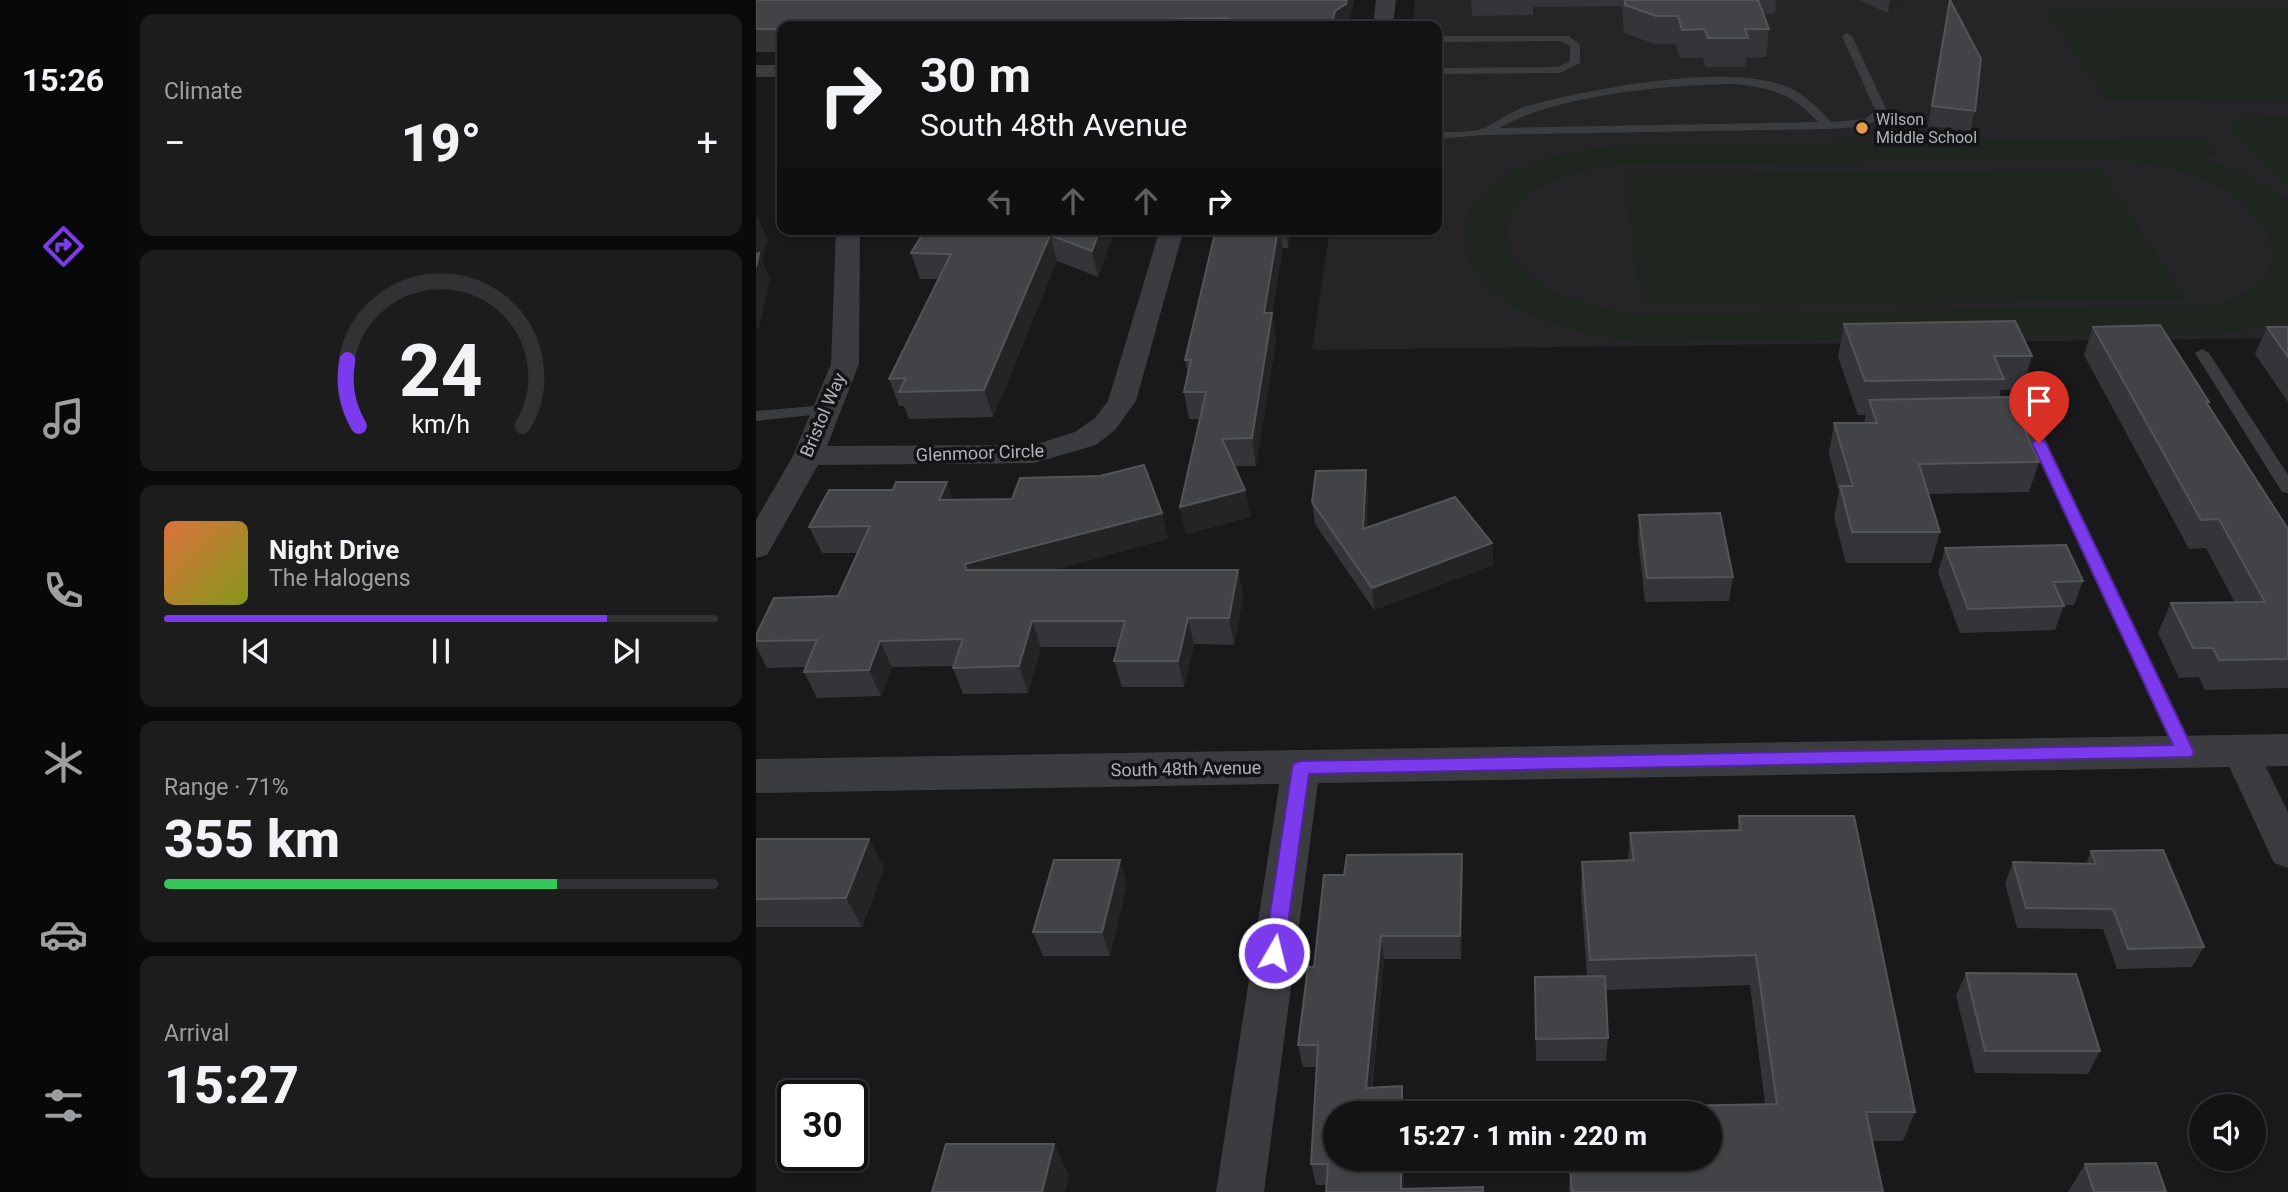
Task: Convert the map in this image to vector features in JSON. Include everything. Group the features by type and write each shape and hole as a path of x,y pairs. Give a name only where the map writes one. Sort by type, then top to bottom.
{"street":[{"path":"1384,21 1386,0"},
{"path":"756,71 777,71"},
{"name":"Bristol Way","path":"756,547 808,456 845,364 848,235"},
{"name":"Glenmoor Circle","path":"808,456 1034,454 1069,447 1088,437 1110,422 1122,401 1170,235"},
{"name":"South 48th Avenue","path":"756,776 2288,750"},
{"path":"2240,751 2288,852"},
{"path":"1240,1192 1301,768"}],"lane":[{"path":"1442,136 1484,132 1854,125 1870,121 1881,111 1847,36"},
{"path":"1442,39 1569,39 1574,45 1576,63 1560,70 1442,71"},
{"path":"1484,132 1524,111 1594,94 1677,84 1735,82 1761,83 1783,89 1802,99 1828,126"},
{"path":"2202,353 2288,488"},
{"path":"756,416 826,410"},
{"path":"1975,421 2028,420 2185,752"}],"shaded area":[{"name":"Wilson Middle School","path":"1415,0 2288,0 2288,338 1312,350 1329,235 1442,235 1442,21 1413,21"},
{"path":"2288,7 2288,98 2107,100 2044,9"},
{"path":"2288,116 2288,187 2230,130 2241,118"},
{"path":"2203,138 2218,156 2200,158 2240,172 2288,198 2288,319 2232,333 1640,342 1598,336 1536,318 1517,308 1484,282 1468,258 1463,236 1472,206 1488,187 1509,173 1534,162 1589,149 1638,144","holes":["2109,159 2188,174 2232,193 2263,227 2270,244 2271,260 2266,274 2254,287 2235,297 2209,305 1639,314 1576,301 1552,291 1529,275 1519,264 1511,251 1508,237 1510,220 1518,205 1531,193 1564,177 1615,165"]},
{"path":"2102,170 2186,299 1642,306 1622,174"}],"building":[{"path":"756,0 1347,0 1346,4 1335,11 1332,21 1238,21 1226,18 1174,21 777,21 777,29 756,29"},
{"path":"1625,0 1758,0 1769,29 1745,29 1748,38 1708,38 1705,29 1682,30 1678,16 1656,16 1625,5"},
{"path":"1950,0 1981,59 1975,111 1932,106"},
{"path":"922,235 1050,235 984,390 899,392 906,378 889,379 951,254 911,253"},
{"path":"1050,235 1098,235 1092,251"},
{"path":"1215,235 1277,235 1264,313 1272,313 1252,438 1222,439 1245,490 1180,507 1206,392 1184,392 1191,360 1185,360"},
{"path":"2015,321 2032,356 1994,356 2004,379 1865,381 1844,324"},
{"path":"2160,325 2288,529 2288,659 2219,660 2213,648 2193,648 2171,603 2265,602 2219,519 2201,520 2093,327"},
{"path":"2267,327 2288,327 2288,357"},
{"path":"2010,397 2039,462 1919,464 1940,532 1852,532 1840,486 1853,486 1834,423 1877,423 1869,400"},
{"path":"1144,465 1162,513 965,564 966,570 1238,570 1229,618 1188,618 1178,661 1114,661 1125,621 1032,621 1019,666 953,668 963,639 880,641 869,670 804,672 817,640 756,641 756,635 774,598 838,596 870,526 809,527 829,490 893,490 896,482 947,482 939,500 1012,499 1020,478 1100,476"},
{"path":"1366,470 1363,529 1455,497 1492,543 1372,588 1312,502 1316,471"},
{"path":"1720,513 1733,577 1647,578 1639,515"},
{"path":"2066,545 2083,581 2053,582 2064,606 1968,609 1945,548"},
{"path":"1739,816 1854,816 1915,1112 1866,1112 1883,1192 1572,1192 1570,1171 1722,1171 1722,1105 1777,1104 1756,955 1590,960 1582,862 1634,860 1630,833 1741,830"},
{"path":"756,839 869,839 846,898 756,899"},
{"path":"2163,850 2204,947 2128,949 2113,909 2026,908 2013,862 2096,864 2091,851"},
{"path":"1462,854 1460,936 1381,936 1366,1088 1402,1086 1402,1101 1323,1101 1323,1164 1311,1164 1318,1045 1298,1045 1308,967 1314,967 1324,875 1344,875 1347,855"},
{"path":"1054,860 1120,860 1102,932 1033,932"},
{"path":"1966,973 2076,974 2100,1051 1985,1051"},
{"path":"1605,976 1608,1038 1536,1039 1535,977"},
{"path":"946,1144 1054,1144 1042,1192 932,1192"},
{"path":"2156,1163 2166,1192 2094,1192 2085,1164"},
{"path":"1328,1171 1401,1171 1401,1189 1483,1187 1483,1192 1326,1192"}],"place":[{"name":"Wilson Middle School","path":"1862,128"}],"route":[{"path":"1274,953 1301,768 2185,752 2039,443"}]}
